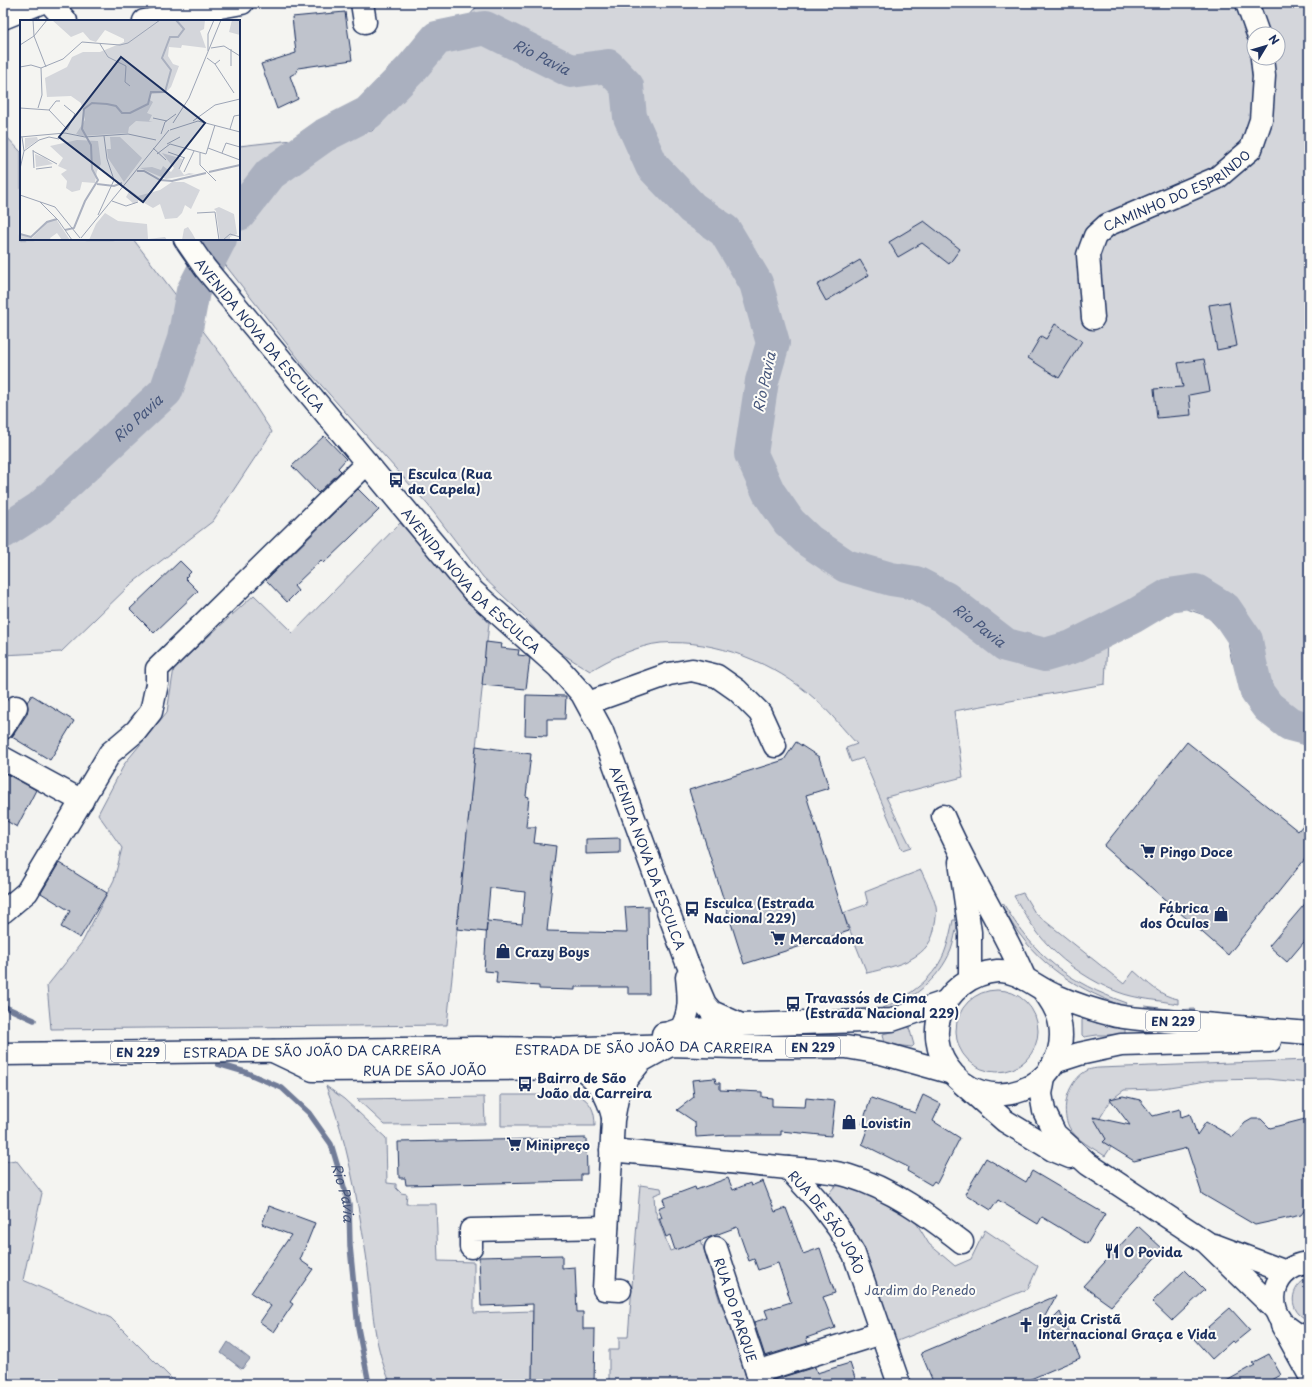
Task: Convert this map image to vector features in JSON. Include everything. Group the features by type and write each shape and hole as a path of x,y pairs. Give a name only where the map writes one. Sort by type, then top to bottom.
{"street":[{"path":"3,18 40,3"},
{"path":"50,3 65,20"},
{"path":"146,15 242,3"},
{"path":"1247,3 1257,26"},
{"name":"CAMINHO DO ESPRINDO","path":"1093,318 1088,255 1094,236 1107,225 1217,178 1251,149 1261,120 1264,76 1263,66"},
{"name":"AVENIDA NOVA DA ESCULCA","path":"186,240 200,262 473,591 558,667 588,703 602,731 686,960 705,1004 712,1012 741,1025"},
{"path":"3,912 27,892 110,753 136,731 151,712 157,684 157,669 367,463"},
{"path":"588,703 669,674 692,670 717,676 737,690 760,713 775,746"},
{"path":"3,728 16,707"},
{"path":"3,758 82,801"},
{"path":"944,816 958,851 1010,945 1034,984 1054,1005 1060,1024 1060,1043 1041,1094 1044,1111 1054,1134 1088,1164 1206,1242 1293,1332 1309,1338"},
{"path":"958,851 970,932 970,978"},
{"name":"AVENIDA NOVA DA ESCULCA","path":"670,1039 681,1029 686,1021 689,1006 686,960"},
{"name":"EN 229","path":"1309,1033 1118,1016 1074,1004 1012,973 998,971 983,973 970,978 956,989 945,1002 939,1016 937,1031 938,1046 943,1061 957,1079 980,1092 994,1095 1012,1094 1029,1088 1049,1070 1079,1054 1121,1046 1309,1039"},
{"name":"ESTRADA DE SÃO JOÃO DA CARREIRA","path":"670,1039 741,1025 892,1020 945,1002"},
{"name":"ESTRADA DE SÃO JOÃO DA CARREIRA","path":"3,1054 476,1048 549,1041 670,1039 734,1047 846,1047 882,1053 957,1079"},
{"name":"RUA DE SÃO JOÃO","path":"670,1039 641,1061 621,1086 618,1093 611,1150 788,1168 818,1201 839,1229 854,1254 898,1384"},
{"name":"RUA DE SÃO JOÃO","path":"273,1051 313,1070 618,1068 641,1061"},
{"name":"RUA DE SÃO JOÃO","path":"581,1068 603,1089 614,1120"},
{"path":"957,1079 1005,1122 1053,1150 1088,1164"},
{"path":"611,1150 604,1289 620,1290"},
{"path":"788,1168 848,1176 887,1190 928,1216 962,1242"},
{"path":"472,1248 471,1230 607,1227"},
{"path":"1206,1242 1300,1265"},
{"name":"RUA DO PARQUE","path":"716,1248 759,1378 881,1333"},
{"path":"1300,1265 1278,1283 1274,1295 1278,1315 1309,1374"}],"green space":[{"path":"480,3 1309,3 1309,738 1301,738 1260,713 1249,688 1232,662 1227,637 1207,616 1181,607 1153,618 1107,641 1105,684 954,711 963,777 886,797 911,847 902,850 863,758 851,762 846,748 857,744 821,704 782,674 744,656 723,649 703,645 682,643 652,644 624,653 590,671 551,647 518,610 483,577 428,505 305,367 206,240 240,240 240,146 372,131"},
{"path":"3,133 20,151 20,240 134,240 223,357 272,432 213,521 131,584 61,652 3,655"},
{"path":"400,523 489,623 447,1025 51,1029 47,986 83,941 114,880 122,848 98,814 125,763 167,712 174,668 254,595 293,633"},
{"path":"921,870 933,897 936,909 933,935 928,945 920,953 901,964 867,973 843,913 868,904 865,892"},
{"path":"1023,893 1035,913 1124,984 1134,971 1160,992 1178,999 1178,1004 1140,998 1118,992 1072,967 1049,946 1030,922 1014,896"},
{"path":"1003,903 1027,938 1055,965 1070,977 1106,995 1127,1003 1125,1007 1085,990 1052,968 1038,956 1025,941 1001,905"},
{"path":"953,920 957,920 958,923 953,944 946,961 939,971 923,988 903,1002 882,1013 882,1008 912,992 929,977 936,968 946,948"},
{"path":"997,990 1013,993 1026,1002 1035,1015 1038,1031 1035,1047 1026,1060 1013,1069 997,1072 981,1069 968,1060 959,1047 956,1031 959,1015 968,1002 981,993"},
{"path":"1145,1006 1176,1010 1194,1009 1195,1011 1176,1012 1144,1009"},
{"path":"1084,1018 1097,1023 1125,1027 1125,1035 1097,1035 1084,1037 1082,1035 1082,1020"},
{"path":"909,1027 914,1045 912,1047 885,1044 883,1034"},
{"path":"1309,1060 1309,1083 1268,1079 1212,1080 1157,1089 1124,1090 1111,1100 1100,1118 1099,1123 1107,1138 1104,1142 1111,1147 1105,1156 1076,1136 1072,1132 1066,1120 1066,1103 1071,1087 1075,1080 1091,1069"},
{"path":"326,1086 344,1099 386,1138 387,1183 396,1184 396,1188 401,1193 407,1194 406,1204 436,1204 438,1261 474,1262 474,1313 533,1311 532,1384 391,1384 384,1368 376,1336 366,1254 346,1148"},
{"path":"501,1095 578,1095 589,1103 593,1111 595,1126 501,1126"},
{"path":"484,1097 485,1124 385,1125 357,1099"},
{"path":"16,1160 42,1193 23,1280 111,1318 177,1384 3,1384 3,1162"},
{"name":"Jardim do Penedo","path":"847,1183 892,1202 917,1224 929,1244 955,1266 971,1259 985,1230 1038,1266 1028,1289 895,1342 867,1256 851,1230 826,1197 834,1187"},
{"path":"640,1185 661,1188 662,1192 654,1195 655,1210 670,1251 701,1240 721,1305 725,1304 750,1384 609,1384 609,1350 619,1350 619,1337 628,1337"},
{"path":"1309,1278 1309,1320 1297,1311 1293,1299 1297,1287"}],"water":[{"path":"228,1342 250,1359 242,1369 221,1353"}],"building":[{"path":"345,12 352,60 298,68 297,72 290,76 298,99 277,109 261,64 296,53 292,17"},
{"path":"924,221 960,249 949,264 922,243 898,257 889,242"},
{"path":"860,260 869,275 826,301 817,285"},
{"path":"1229,302 1237,346 1217,350 1209,305"},
{"path":"1055,324 1082,341 1059,378 1028,358 1041,336 1046,339"},
{"path":"1204,359 1210,391 1189,395 1191,415 1157,418 1154,389 1183,387 1178,363"},
{"path":"324,436 346,459 338,468 341,471 318,493 292,466"},
{"path":"358,489 379,510 324,563 321,560 294,586 298,591 287,602 266,580"},
{"path":"180,561 191,572 185,578 198,591 154,633 130,609"},
{"path":"486,642 502,644 501,648 519,650 518,655 527,656 530,658 526,689 482,685"},
{"path":"32,695 74,721 50,760 12,737 27,714 27,702"},
{"path":"526,695 566,696 565,719 547,719 547,736 525,735"},
{"path":"796,742 819,757 829,788 806,795 849,931 744,964 689,790 784,760"},
{"path":"1187,742 1298,831 1309,818 1309,854 1228,955 1104,846"},
{"path":"476,746 531,754 526,796 529,797 526,827 536,827 534,843 556,846 547,931 627,933 625,907 648,906 649,994 628,994 628,987 575,987 575,990 539,989 539,986 496,983 497,972 484,971 487,923 486,932 457,929","holes":["490,888 525,892 522,924 487,921"]},
{"path":"3,772 36,790 17,827 3,819"},
{"path":"620,838 620,853 586,854 586,839"},
{"path":"59,863 107,893 80,938 61,927 70,911 41,893"},
{"path":"1309,899 1309,936 1287,962 1269,946"},
{"path":"715,1078 716,1083 720,1083 720,1090 762,1092 762,1097 772,1098 772,1106 805,1107 806,1098 835,1101 831,1136 781,1131 781,1135 728,1135 696,1137 695,1122 677,1110 694,1097 692,1080"},
{"path":"923,1095 941,1104 933,1121 960,1138 937,1183 934,1181 931,1185 907,1171 908,1167 862,1144 868,1127 862,1124 871,1098 915,1113"},
{"path":"1123,1096 1140,1100 1153,1116 1180,1109 1181,1117 1190,1114 1197,1135 1206,1122 1233,1137 1245,1123 1252,1119 1261,1119 1270,1128 1309,1118 1309,1204 1301,1215 1255,1225 1202,1194 1187,1148 1134,1161 1103,1142 1106,1139 1093,1117 1130,1125 1110,1099"},
{"path":"586,1138 587,1174 581,1174 581,1181 406,1185 405,1178 399,1178 398,1142"},
{"path":"986,1158 1026,1182 1032,1171 1105,1214 1087,1244 1042,1217 1038,1224 998,1200 991,1210 965,1194"},
{"path":"728,1178 733,1190 750,1183 751,1186 763,1181 775,1212 786,1208 803,1254 820,1248 835,1293 823,1297 835,1328 806,1338 808,1343 765,1356 754,1322 768,1318 765,1310 791,1302 778,1263 758,1270 754,1259 749,1261 737,1227 675,1250 670,1235 666,1237 659,1218 662,1218 658,1208 665,1205 663,1199 695,1187 696,1190"},
{"path":"269,1206 315,1223 300,1260 313,1269 290,1302 293,1304 274,1332 260,1322 271,1306 251,1293 291,1235 262,1224"},
{"path":"1138,1226 1163,1249 1111,1306 1083,1286"},
{"path":"562,1255 562,1268 575,1267 577,1312 583,1312 583,1329 595,1329 594,1384 532,1384 533,1304 481,1306 479,1257"},
{"path":"1185,1270 1205,1290 1172,1321 1152,1302"},
{"name":"Igreja Cristã Internacional Graça e Vida","path":"1056,1296 1045,1316 1051,1321 1060,1312 1080,1358 1019,1384 934,1384 921,1353"},
{"path":"1230,1308 1250,1330 1234,1343 1232,1341 1212,1359 1194,1339"},
{"path":"1269,1354 1281,1375 1265,1384 1221,1384 1255,1365 1252,1363"},
{"path":"850,1363 857,1384 773,1384 773,1380 815,1367 817,1373"}],"waterway":[{"name":"Rio Pavia","path":"240,213 270,174 325,135 368,113 411,69 437,38 485,28 571,71 608,66 627,86 630,117 652,166 692,208 725,231 756,283 773,343 762,381 751,454 769,493 789,522 809,541 846,566 891,579 916,583 945,598 1006,645 1045,655 1072,647 1134,616 1169,595 1196,591 1225,609 1246,640 1257,692 1268,707 1290,724 1309,729"},
{"name":"Rio Pavia","path":"3,532 40,508 166,391 184,339 193,291 219,240"},
{"name":"Rio Pavia","path":"3,1006 34,1020"},
{"name":"Rio Pavia","path":"218,1064 245,1072 282,1088 309,1113 331,1144 349,1204 350,1246 358,1328 369,1384"}],"place":[{"name":"Esculca (Rua da Capela)","path":"396,480"},
{"name":"Pingo Doce","path":"1148,851"},
{"name":"Esculca (Estrada Nacional 229)","path":"692,909"},
{"name":"Fábrica dos Óculos","path":"1221,914"},
{"name":"Mercadona","path":"778,938"},
{"name":"Crazy Boys","path":"503,951"},
{"name":"Travassós de Cima (Estrada Nacional 229)","path":"793,1004"},
{"name":"Bairro de São João da Carreira","path":"525,1084"},
{"name":"Lovistin","path":"849,1122"},
{"name":"Minipreço","path":"514,1144"},
{"name":"O Povida","path":"1112,1251"},
{"name":"Igreja Cristã Internacional Graça e Vida","path":"1026,1325"}]}
